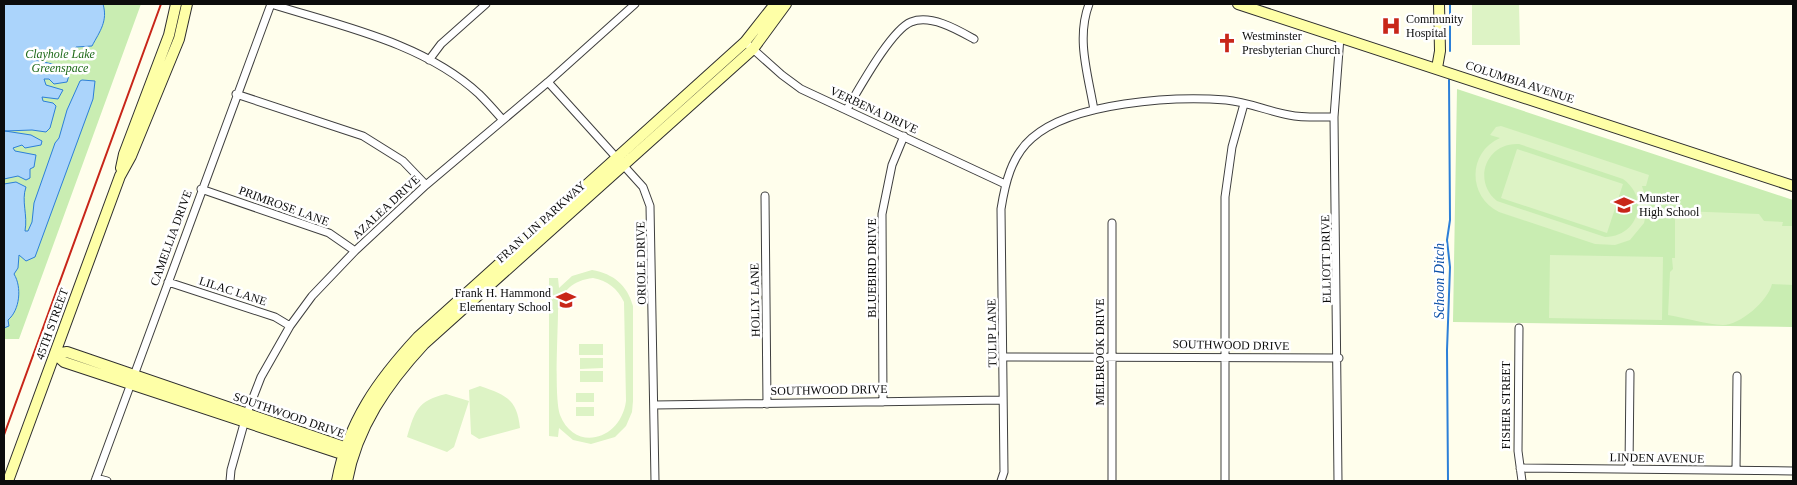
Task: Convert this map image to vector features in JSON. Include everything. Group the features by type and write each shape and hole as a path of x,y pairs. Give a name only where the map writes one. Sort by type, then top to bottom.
{"street":[{"name":"45TH STREET","path":"120,176 124,154 169,35 176,4"},
{"name":"45TH STREET","path":"8,481 120,176 131,156 179,39 187,4"},
{"path":"271,4 388,42 429,60 479,94 502,119"},
{"name":"CAMELLIA DRIVE","path":"96,480 201,189 271,4"},
{"path":"429,60 441,44 486,4"},
{"name":"AZALEA DRIVE","path":"230,481 246,417 264,371 290,326 312,296 355,251 426,185 548,82 635,4"},
{"name":"FRAN LIN PARKWAY","path":"749,45 775,4"},
{"name":"FRAN LIN PARKWAY","path":"337,481 344,450 368,398 400,355 418,337 621,160 749,45 786,4"},
{"path":"1089,4 1082,26 1082,38 1094,110"},
{"name":"COLUMBIA AVENUE","path":"1238,4 1793,186"},
{"path":"1437,68 1440,52 1439,4"},
{"path":"847,109 868,73 902,27 913,21 926,20 959,31 974,40"},
{"name":"ELLIOTT DRIVE","path":"1338,481 1339,358 1334,117 1340,38"},
{"name":"VERBENA DRIVE","path":"749,45 801,89 1004,184"},
{"name":"ORIOLE DRIVE","path":"548,82 621,160 643,187 650,206 655,481"},
{"path":"236,94 363,136 403,161 426,185"},
{"name":"TULIP LANE","path":"1001,481 1004,472 1004,400 1001,209 1004,184 1013,162 1031,138 1069,116 1094,110 1178,100 1228,100 1291,116 1334,117"},
{"path":"1225,481 1225,197 1232,147 1244,104"},
{"name":"BLUEBIRD DRIVE","path":"883,402 882,214 892,165 904,136"},
{"name":"FRAN LIN PARKWAY","path":"347,481 367,420 397,372 424,344 621,160"},
{"name":"PRIMROSE LANE","path":"201,189 329,233 355,251"},
{"name":"HOLLY LANE","path":"765,196 767,404"},
{"name":"MELBROOK DRIVE","path":"1112,223 1112,481"},
{"name":"LILAC LANE","path":"168,282 274,316 290,326"},
{"name":"FISHER STREET","path":"1519,328 1518,451 1522,481"},
{"name":"SOUTHWOOD DRIVE","path":"55,354 64,362 132,380 355,453"},
{"name":"SOUTHWOOD DRIVE","path":"1003,357 1339,358"},
{"path":"1629,468 1630,373"},
{"path":"1736,470 1737,376"},
{"name":"SOUTHWOOD DRIVE","path":"654,405 1004,400"},
{"name":"LINDEN AVENUE","path":"1520,468 1793,471"},
{"path":"96,480 106,481"}],"green space":[{"name":"Clayhole Lake Greenspace","path":"4,4 141,4 19,339 4,339"},
{"path":"1472,4 1519,4 1520,45 1472,45"},
{"path":"1457,89 1793,200 1793,327 1453,322"},
{"path":"1501,126 1649,175 1646,186 1642,186 1648,205 1644,223 1630,240 1615,245 1595,244 1499,212 1481,196 1476,174 1477,163 1482,153 1489,145 1500,138 1490,135 1496,127","holes":["1519,144 1623,179 1636,196 1638,206 1636,215 1626,231 1605,237 1497,201 1489,193 1484,174 1486,164 1498,149 1508,145"]},
{"path":"1517,149 1623,184 1607,233 1501,198"},
{"path":"1681,211 1759,214 1764,221 1783,222 1782,226 1793,226 1793,285 1772,284 1765,298 1752,311 1745,317 1730,324 1709,323 1668,315 1670,272 1673,269 1672,258 1675,258 1675,216"},
{"path":"1550,255 1663,257 1662,320 1549,318"},
{"path":"592,270 607,274 623,286 633,306 632,412 626,426 615,437 591,444 573,440 559,428 558,437 549,436 549,278 558,278 559,288 572,276","holes":["586,279 598,279 612,286 624,302 626,401 616,425 607,433 597,437 586,438 576,434 567,427 558,407 558,311 559,304 569,288"]},
{"path":"579,344 603,344 603,355 579,355"},
{"path":"580,358 603,358 603,368 580,369"},
{"path":"580,371 603,371 603,382 580,382"},
{"path":"480,386 509,399 516,410 520,428 479,439 471,434 469,390"},
{"path":"576,393 594,393 594,402 576,402"},
{"path":"446,394 469,401 454,447 447,452 407,437 412,420 419,408 429,400"},
{"path":"576,407 594,407 594,416 576,416"}],"water":[{"path":"4,4 103,4 105,16 92,46 76,47 74,57 32,59 60,66 70,72 67,82 54,84 49,79 44,79 46,85 63,90 58,99 42,97 43,101 53,103 56,106 50,128 46,132 32,130 5,131 31,135 42,141 41,145 25,148 22,145 13,148 15,151 36,155 34,167 30,169 30,178 26,180 18,176 4,179"},
{"path":"82,80 95,81 93,99 35,257 26,261 19,255 18,268 14,274 17,279 19,292 17,304 12,316 8,320 9,326 4,328 4,184 16,182 26,187 24,198 25,231 28,231 32,222 34,203 55,143 59,138 67,110"}],"waterway":[{"name":"Schoon Ditch","path":"1450,4 1450,51"},
{"name":"Schoon Ditch","path":"1448,481 1447,350 1450,267 1447,240 1450,220 1449,80"}],"railway":[{"path":"4,435 161,4"}],"place":[{"name":"Community Hospital","path":"1391,26"},
{"name":"Westminster Presbyterian Church","path":"1227,43"},
{"name":"Munster High School","path":"1624,205"},
{"name":"Frank H. Hammond Elementary School","path":"566,300"}]}
